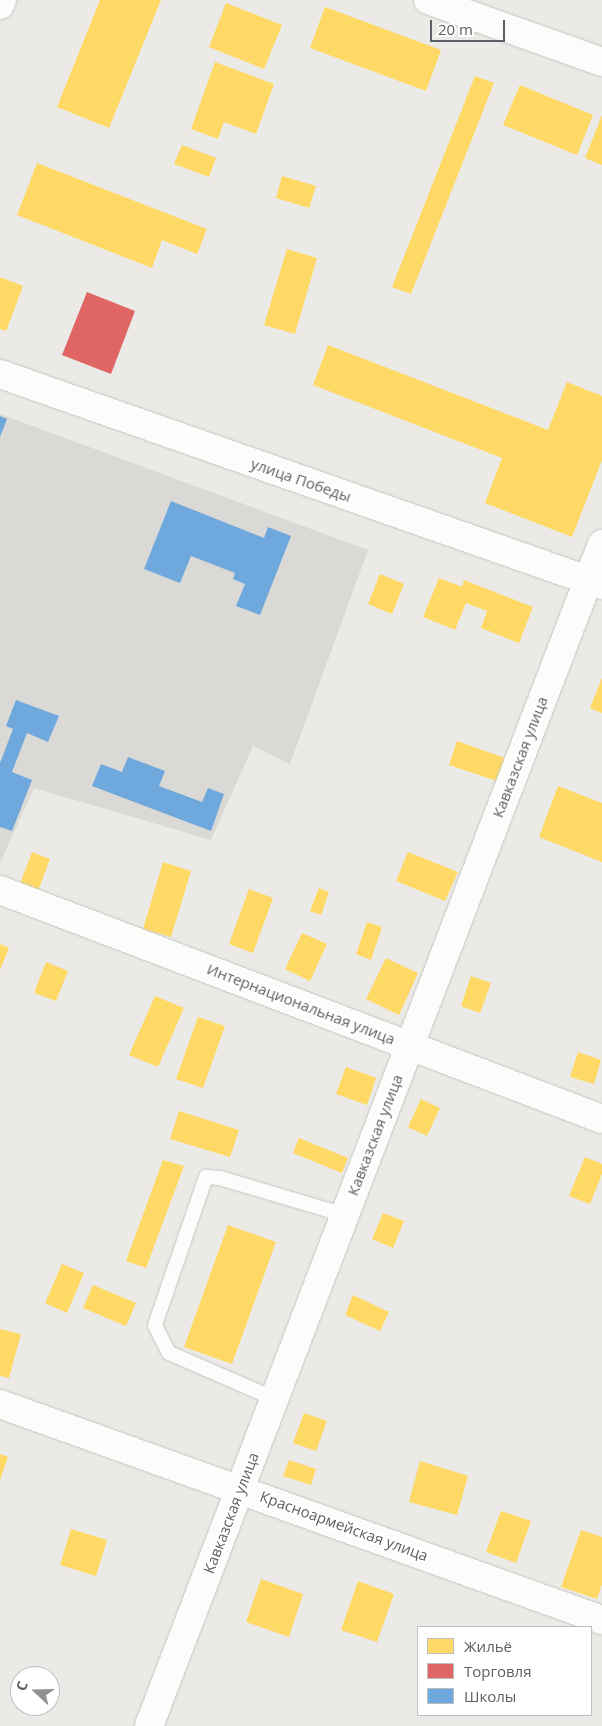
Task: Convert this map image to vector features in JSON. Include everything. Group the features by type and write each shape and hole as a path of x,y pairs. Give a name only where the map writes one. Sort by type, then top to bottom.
{"street":[{"path":"0,4 2,0"},
{"path":"428,0 602,62"},
{"name":"улица Победы","path":"0,374 595,583"},
{"name":"Кавказская улица","path":"149,1726 409,1046 595,583 602,544"},
{"name":"Интернациональная улица","path":"0,890 602,1119"},
{"name":"Красноармейская улица","path":"0,1404 241,1488 602,1620"}],"lane":[{"path":"275,1399 169,1353 155,1325 206,1177 220,1178 345,1215"}],"shaded area":[{"path":"0,414 368,550 290,764 253,746 211,840 34,788 0,863"}],"building: Жильё":[{"path":"100,0 161,0 109,128 57,107"},
{"path":"226,3 282,25 264,69 209,47"},
{"path":"325,7 441,50 426,91 310,48"},
{"path":"215,62 274,84 256,134 224,122 218,139 191,129"},
{"path":"475,76 494,83 411,294 392,287"},
{"path":"520,85 593,115 577,155 503,125"},
{"path":"602,115 602,165 585,158"},
{"path":"182,145 216,158 209,177 174,164"},
{"path":"37,163 207,229 197,254 162,240 152,268 17,215"},
{"path":"282,176 316,186 309,208 276,198"},
{"path":"287,249 317,258 295,334 264,325"},
{"path":"0,277 23,286 6,331 0,329"},
{"path":"328,345 548,430 567,382 602,396 602,460 572,537 485,503 502,458 313,385"},
{"path":"380,574 404,584 392,614 368,604"},
{"path":"439,578 462,587 464,580 533,607 519,643 481,628 487,611 466,603 455,630 423,617"},
{"path":"602,678 602,713 590,708"},
{"path":"457,741 505,758 497,781 449,765"},
{"path":"558,786 602,803 602,862 539,837"},
{"path":"32,852 50,859 38,891 20,884"},
{"path":"408,852 458,872 445,901 396,881"},
{"path":"163,862 191,871 171,937 143,929"},
{"path":"319,888 329,892 321,915 310,911"},
{"path":"249,889 273,898 253,953 229,944"},
{"path":"367,922 382,927 371,960 356,954"},
{"path":"302,933 327,944 310,981 285,969"},
{"path":"0,944 9,948 0,970"},
{"path":"386,958 418,973 399,1015 366,999"},
{"path":"46,962 68,971 56,1001 34,993"},
{"path":"471,976 491,983 480,1013 461,1006"},
{"path":"155,996 184,1008 158,1067 129,1055"},
{"path":"198,1017 225,1026 203,1088 176,1079"},
{"path":"578,1052 601,1060 594,1084 570,1077"},
{"path":"346,1067 376,1078 367,1105 336,1094"},
{"path":"421,1099 440,1108 427,1136 408,1127"},
{"path":"179,1111 239,1130 230,1157 170,1139"},
{"path":"299,1138 348,1158 342,1173 293,1153"},
{"path":"585,1157 602,1164 602,1174 590,1204 569,1196"},
{"path":"163,1160 184,1166 146,1268 126,1261"},
{"path":"383,1213 404,1221 393,1248 372,1239"},
{"path":"228,1225 276,1242 232,1364 184,1347"},
{"path":"62,1264 84,1273 67,1313 45,1303"},
{"path":"93,1285 136,1303 126,1326 83,1308"},
{"path":"353,1295 389,1312 380,1331 345,1315"},
{"path":"0,1329 21,1334 9,1378 0,1376"},
{"path":"304,1413 327,1421 316,1451 293,1443"},
{"path":"0,1454 8,1457 0,1480"},
{"path":"289,1460 316,1469 311,1485 283,1476"},
{"path":"420,1461 468,1476 457,1515 409,1502"},
{"path":"501,1511 531,1521 516,1563 486,1552"},
{"path":"71,1529 107,1540 96,1576 60,1565"},
{"path":"581,1530 602,1537 602,1584 597,1599 561,1587"},
{"path":"261,1579 303,1594 289,1637 246,1622"},
{"path":"358,1581 394,1594 377,1642 341,1630"}],"building: Торговля":[{"path":"87,292 135,311 111,374 62,355"}],"building: Школы":[{"path":"0,416 7,419 0,437"},
{"path":"171,501 264,538 268,527 291,536 260,615 236,606 245,584 233,579 235,573 191,556 180,583 144,569"},
{"path":"16,700 59,716 48,742 27,733 12,772 32,780 12,831 0,827 0,763 13,729 6,726"},
{"path":"128,757 165,771 159,786 202,802 208,788 224,794 211,831 92,786 101,764 122,772"}]}
